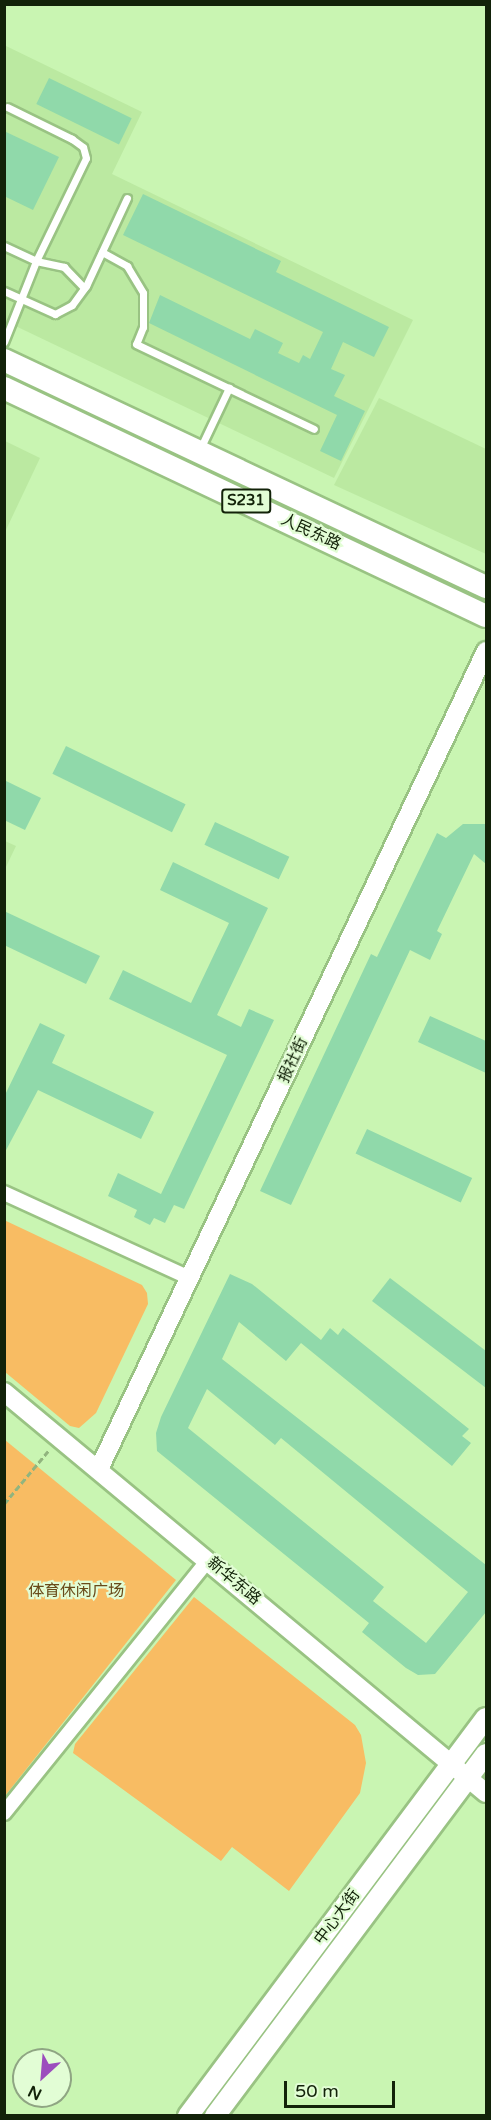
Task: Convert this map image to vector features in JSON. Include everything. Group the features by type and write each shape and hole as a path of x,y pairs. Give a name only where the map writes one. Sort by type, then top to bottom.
{"main road":[{"name":"人民东路","path":"4,360 486,587"},
{"name":"人民东路","path":"4,388 486,616"},
{"name":"中心大街","path":"215,2115 461,1772 486,1718"},
{"name":"中心大街","path":"188,2115 461,1772 486,1754"}],"street":[{"name":"报社街","path":"99,1469 486,651"},
{"path":"4,1193 190,1278"},
{"name":"新华东路","path":"4,1392 486,1793"},
{"path":"4,1813 208,1560"}],"lane":[{"path":"4,342 24,300 36,261 86,158 83,147 72,139 7,107"},
{"path":"4,291 55,314 72,305 84,288 127,198"},
{"path":"4,246 36,261 64,267 84,288"},
{"path":"102,252 127,266 143,293 143,327 136,344 314,429"},
{"path":"199,451 229,388"}],"path":[{"path":"4,1504 60,1437"}],"shaded area":[{"path":"4,45 142,112 112,174 413,320 334,478 5,321"},
{"path":"379,398 486,449 486,554 334,485"},
{"path":"5,441 40,458 5,532"},
{"path":"5,841 16,846 5,869"}],"green space":[{"path":"4,1220 142,1285 147,1293 148,1304 96,1413 79,1428 70,1426 5,1372"},
{"name":"体育休闲广场","path":"5,1440 176,1580 4,1796"},
{"path":"194,1597 355,1725 361,1735 366,1763 360,1793 289,1891 232,1847 221,1861 73,1753 75,1744"}],"building":[{"path":"49,78 132,118 119,144 36,104"},
{"path":"4,131 59,157 33,210 4,196"},
{"path":"143,194 281,261 276,272 389,327 374,357 343,342 331,369 345,375 334,396 365,411 341,461 320,451 337,415 149,323 160,295 250,339 255,329 283,343 278,353 299,363 303,355 310,359 323,332 123,235"},
{"path":"66,746 186,804 172,832 52,774"},
{"path":"4,780 41,798 25,830 4,820"},
{"path":"215,822 289,857 279,879 204,845"},
{"path":"463,824 486,824 486,864 474,854 437,931 442,934 430,960 410,950 291,1205 260,1191 371,954 377,957 437,833 446,838"},
{"path":"173,862 268,908 217,1015 241,1027 249,1009 274,1020 184,1209 174,1205 165,1223 154,1218 150,1225 134,1217 137,1210 108,1196 118,1173 161,1194 227,1055 109,999 123,970 191,1003 229,923 160,890"},
{"path":"4,911 100,956 86,984 4,945"},
{"path":"430,1016 486,1041 486,1073 418,1042"},
{"path":"40,1023 65,1035 52,1063 154,1112 141,1139 38,1090 4,1154 4,1097"},
{"path":"367,1129 472,1178 461,1202 356,1153"},
{"path":"230,1274 252,1284 321,1340 330,1328 338,1335 343,1328 469,1429 462,1436 471,1443 452,1466 301,1343 286,1361 239,1322 222,1359 486,1565 486,1612 435,1674 418,1675 406,1668 362,1632 369,1623 157,1451 156,1433 161,1417","holes":["207,1389 275,1445 281,1438 468,1592 426,1643 373,1601 384,1587 188,1428"]},
{"path":"390,1278 486,1351 486,1388 372,1301"}]}
